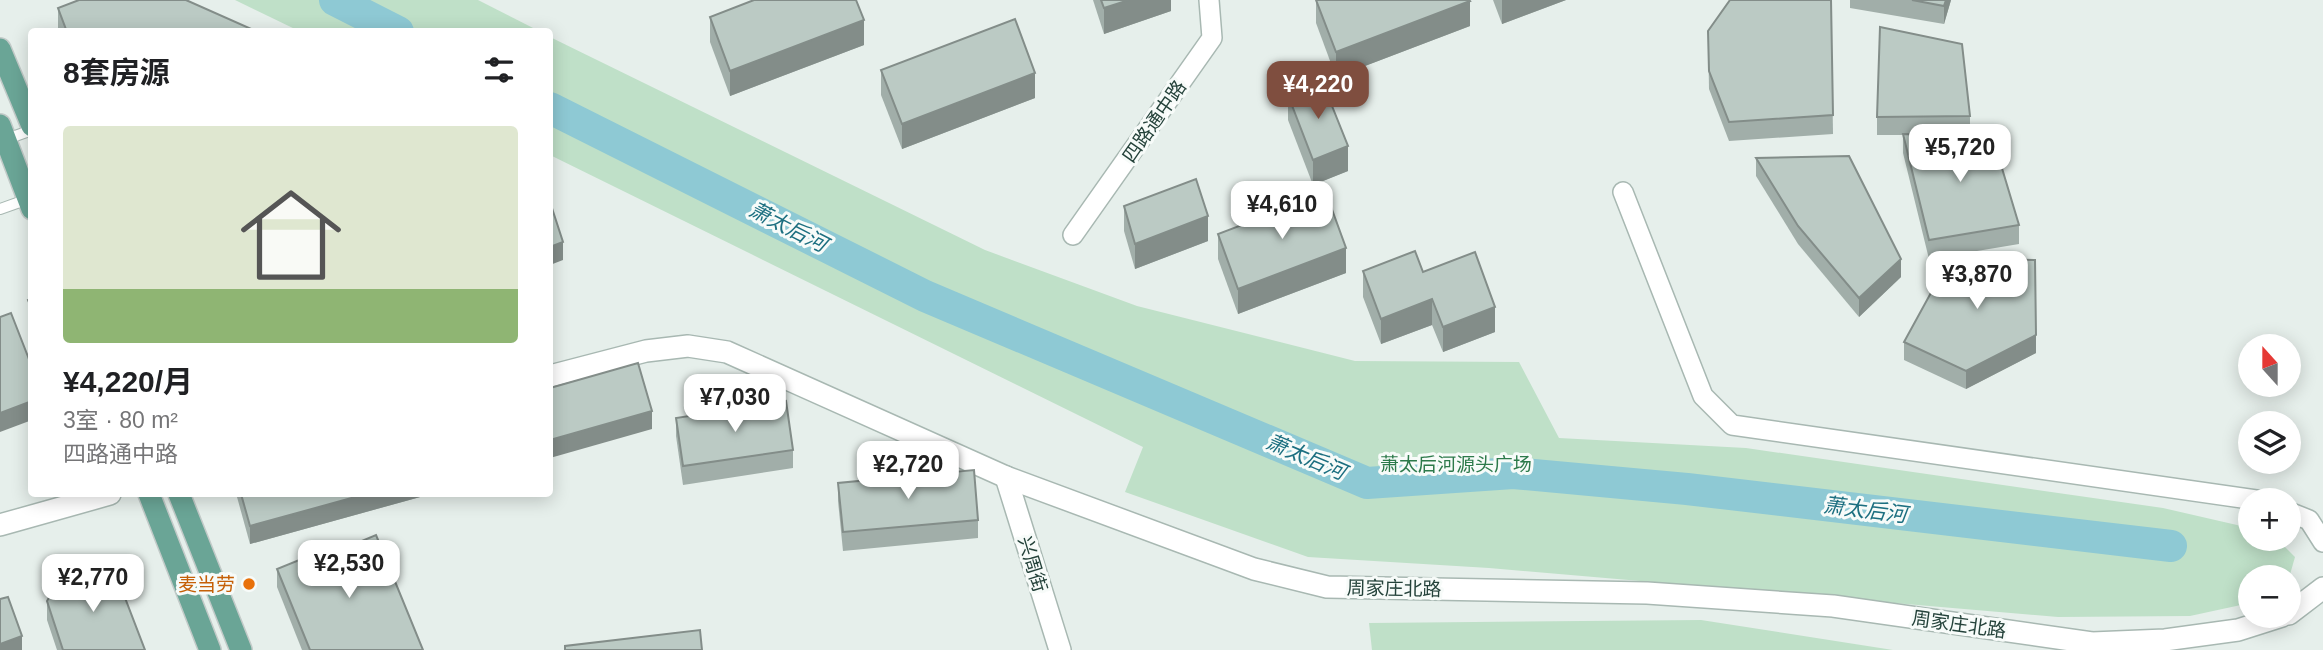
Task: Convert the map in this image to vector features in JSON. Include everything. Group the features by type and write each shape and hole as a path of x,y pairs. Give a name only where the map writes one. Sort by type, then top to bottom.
{"main road":[{"path":"0,49 28,118"},
{"path":"2,135 28,197"},
{"path":"150,497 210,650"},
{"path":"180,497 241,650"}],"street":[{"name":"四路通中路","path":"1073,235 1212,38 1209,0"},
{"path":"1623,192 1703,396 1732,425 2238,497"},
{"name":"周家庄北路","path":"553,375 646,351 688,346 727,352 1006,477 1254,569 1327,587 1647,593 1833,606 2092,643 2165,640 2244,628"},
{"name":"兴周街","path":"1006,477 1060,650"},
{"path":"0,525 99,497"},
{"path":"2301,517 2309,520 2323,542"},
{"path":"2301,605 2323,588"}],"lane":[{"path":"2,135 28,129"},
{"path":"0,209 28,202"}],"green space":[{"path":"235,0 478,0 533,28 293,28"},
{"name":"萧太后河源头广场","path":"553,38 985,250 1137,306 1355,361 1519,362 1559,438 1746,448 2163,508 2238,525 2238,551 2289,551 2295,557 2293,565 2238,565 2238,606 2190,616 2058,617 1489,568 1308,557 1125,492 1143,447 553,156"},
{"path":"1701,620 1893,650 1372,650 1369,623"}],"building":[{"path":"79,0 186,0 249,28 66,28 58,8"},
{"path":"754,0 856,0 864,20 730,71 710,17"},
{"path":"1101,0 1129,0 1104,8"},
{"path":"1316,0 1469,0 1470,1 1336,52"},
{"path":"1730,0 1831,0 1833,115 1729,122 1709,71 1708,31"},
{"path":"1912,0 1946,0 1944,6"},
{"path":"1015,19 1035,73 902,124 881,70"},
{"path":"1880,27 1962,44 1970,116 1877,117"},
{"path":"1322,81 1348,146 1313,160 1288,95"},
{"path":"1903,134 1992,135 2019,225 1929,240"},
{"path":"1849,156 1901,259 1859,298 1798,226 1756,158"},
{"path":"1196,179 1208,216 1135,244 1124,206"},
{"path":"1326,193 1346,248 1238,289 1218,234"},
{"path":"553,211 563,242 553,246"},
{"path":"1415,251 1423,272 1475,252 1495,307 1443,327 1432,299 1381,319 1363,271"},
{"path":"1950,258 2035,260 2036,335 1966,371 1904,342"},
{"path":"11,313 28,357 28,402 0,413 0,317"},
{"path":"638,363 652,411 553,439 553,387"},
{"path":"786,401 793,450 683,466 676,418"},
{"path":"974,470 978,520 843,532 838,483"},
{"path":"242,497 355,497 250,526"},
{"path":"376,535 423,650 310,650 277,569 336,545 338,551"},
{"path":"99,570 117,577 145,650 63,650 47,601 57,583 77,572"},
{"path":"8,597 22,636 0,644 0,599"},
{"path":"700,630 702,650 565,650 565,646"}],"waterway":[{"name":"萧太后河","path":"335,0 390,28"},
{"name":"萧太后河","path":"553,110 925,296 1367,483 1513,473 1687,489 2171,546"}],"place":[{"name":"麦当劳","path":"249,584"}]}
